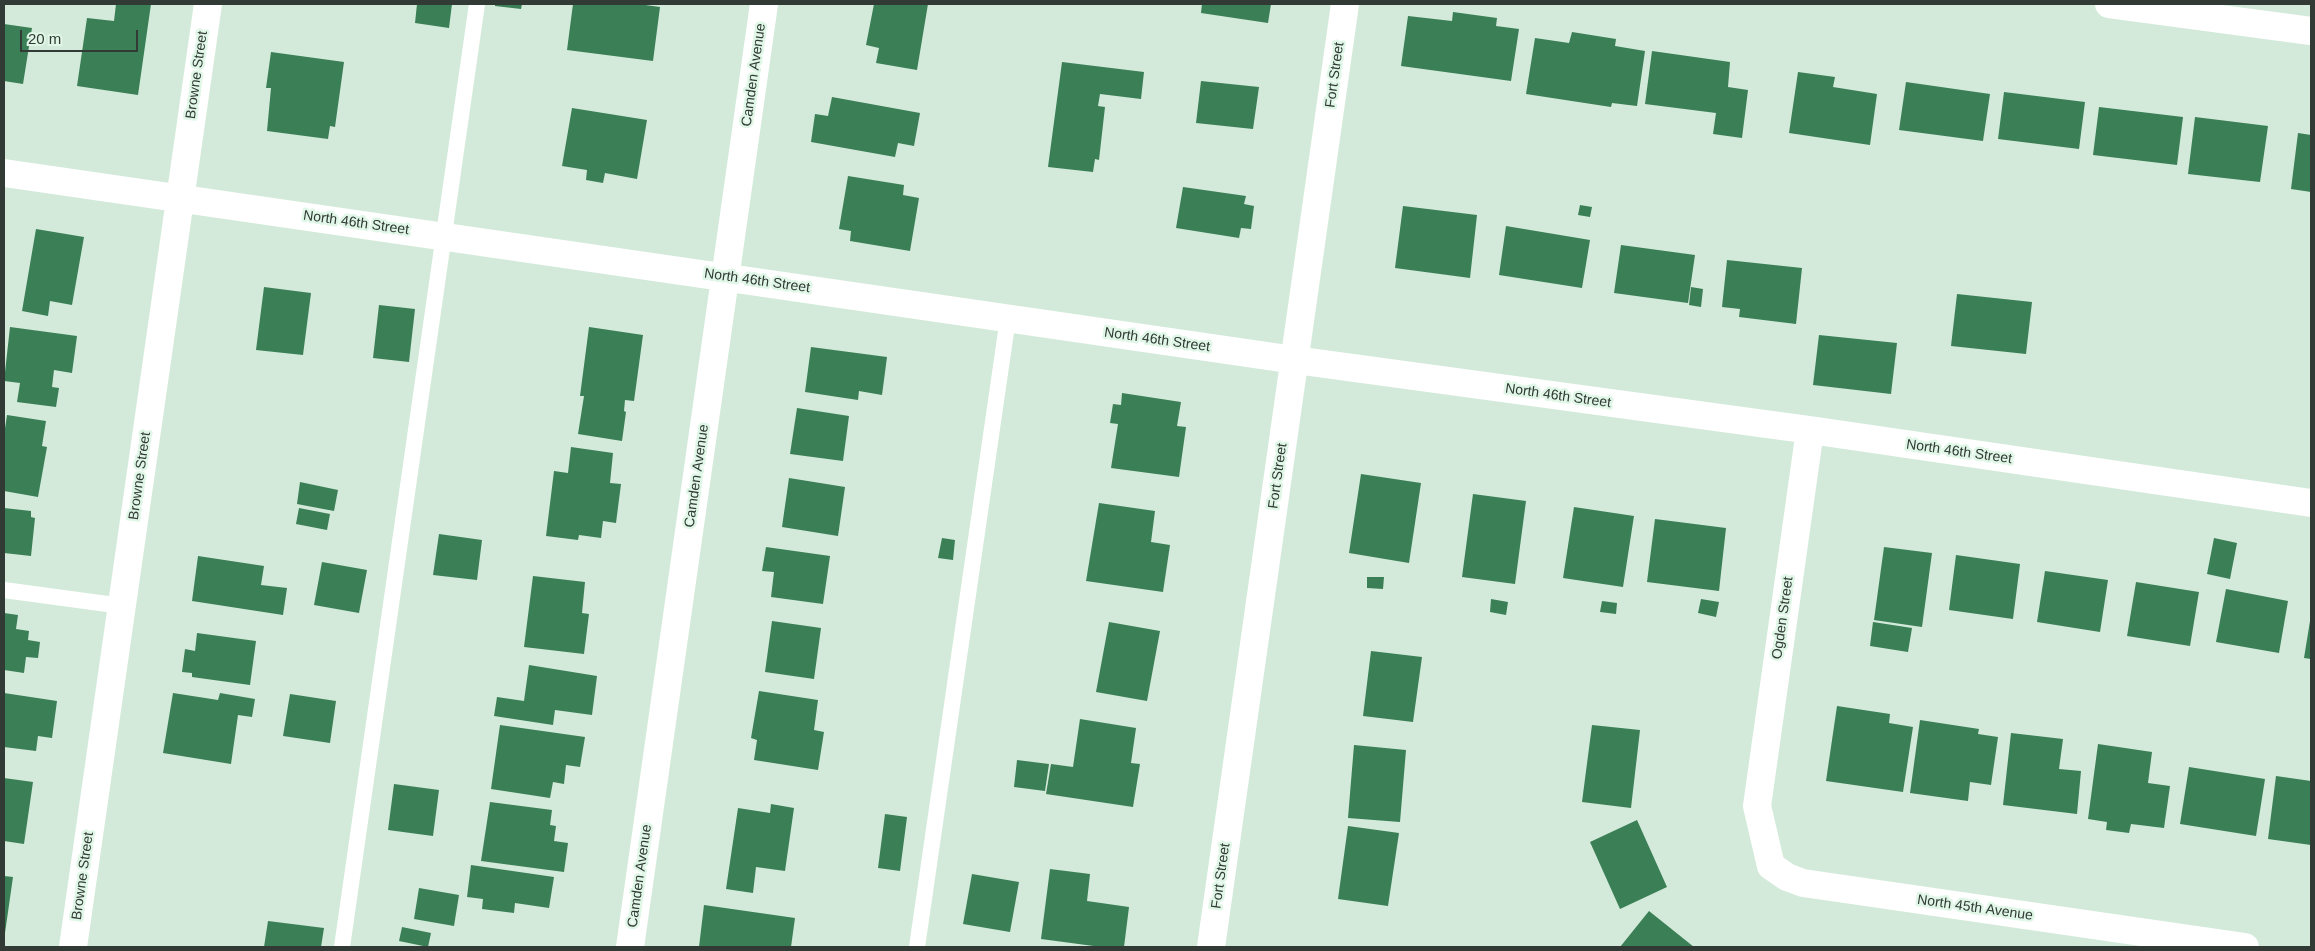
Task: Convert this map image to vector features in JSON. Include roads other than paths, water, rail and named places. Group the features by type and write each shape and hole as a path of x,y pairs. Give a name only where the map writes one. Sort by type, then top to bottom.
{"street":[{"name":"Browne Street","path":"73,947 208,4"},
{"name":"Camden Avenue","path":"630,947 764,4"},
{"name":"Fort Street","path":"1211,947 1345,4"},
{"path":"2109,4 2311,31"},
{"name":"North 46th Street","path":"4,173 1295,360 1810,430 2311,503"},
{"name":"Ogden Street","path":"1756,806 1810,430"},
{"name":"North 45th Avenue","path":"1756,806 1771,866 1787,877 1803,883 2245,947"}],"lane":[{"path":"342,947 477,4"},
{"path":"917,947 1008,318"},
{"path":"4,590 122,606"}]}
